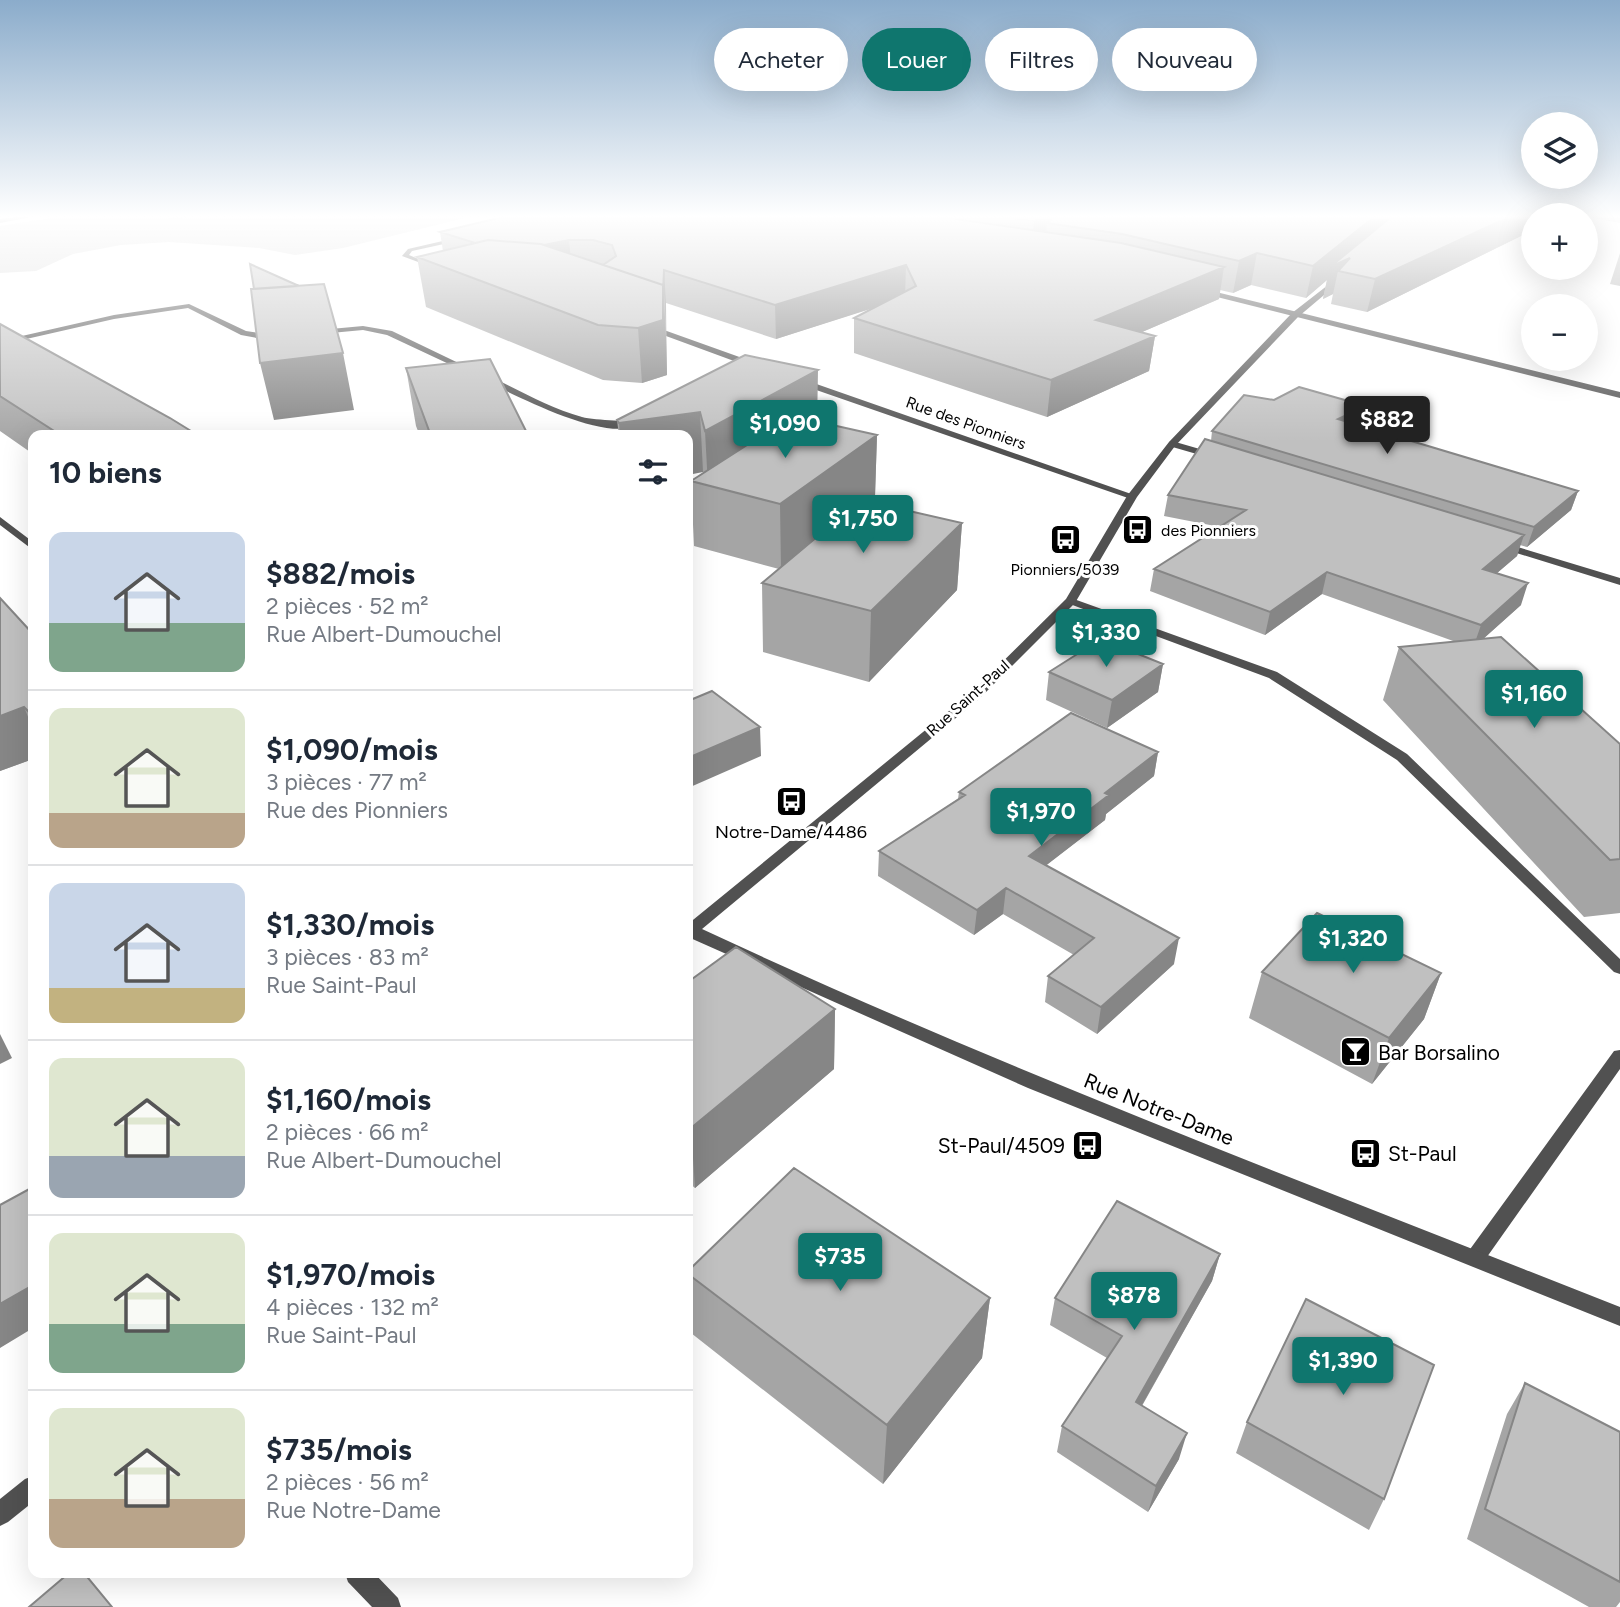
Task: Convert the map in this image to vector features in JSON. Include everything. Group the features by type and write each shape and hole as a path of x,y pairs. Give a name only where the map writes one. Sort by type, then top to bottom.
{"street":[{"path":"1205,292 1620,395"},
{"name":"Rue Saint-Paul","path":"693,926 976,695 1071,601 1132,496 1172,444 1295,315 1323,292"},
{"path":"0,343 114,317 189,306 244,333 262,337 290,334"},
{"path":"637,322 764,369"},
{"path":"304,333 363,328 389,333 581,421 612,427 650,422"},
{"name":"Rue des Pionniers","path":"790,377 1132,496"},
{"path":"1172,444 1226,460"},
{"path":"0,520 28,543"},
{"path":"1489,541 1620,582"},
{"path":"1071,601 1273,675 1402,757 1620,968"},
{"name":"Rue Notre-Dame","path":"693,933 745,959 1077,1102 1620,1317"},
{"path":"1475,1258 1620,1056"},
{"path":"0,1514 28,1491"},
{"path":"362,1578 388,1607"}],"building":[{"path":"251,292 326,292 343,353 260,363"},
{"path":"510,292 663,292 663,320 638,328 598,325"},
{"path":"734,292 818,292 775,305"},
{"path":"904,292 1164,292 1096,320 1155,336 1051,380 854,318"},
{"path":"0,324 189,430 53,430 0,396"},
{"path":"745,355 818,370 705,431 700,412 619,423 617,420"},
{"path":"490,359 526,430 429,430 406,368"},
{"path":"1299,387 1366,406 1338,419 1578,491 1534,527 1212,431 1244,395 1274,400"},
{"path":"792,416 877,435 780,504 693,480"},
{"path":"1205,439 1524,535 1483,569 1528,583 1481,625 1327,572 1270,612 1154,569 1246,510 1168,495"},
{"path":"861,500 962,523 871,611 762,583"},
{"path":"0,598 28,629 28,711 24,707 0,716"},
{"path":"1501,637 1620,744 1620,859 1610,860 1399,647"},
{"path":"1101,639 1163,664 1112,700 1049,672"},
{"path":"712,691 760,727 693,756 693,699"},
{"path":"1071,713 1158,752 1105,793 1109,795 1029,856 1179,938 1101,1007 1048,976 1094,938 1006,888 977,910 879,851 965,795 959,792"},
{"path":"1317,913 1441,973 1389,1038 1262,972"},
{"path":"736,947 835,1009 693,1126 693,978"},
{"path":"794,1168 990,1298 887,1425 693,1278 693,1266"},
{"path":"28,1190 28,1288 0,1304 0,1205"},
{"path":"1117,1201 1220,1254 1136,1402 1187,1433 1156,1486 1062,1426 1122,1336 1055,1298"},
{"path":"1306,1299 1434,1365 1384,1499 1247,1422"},
{"path":"1525,1383 1620,1432 1620,1582 1485,1509"},
{"path":"63,1578 88,1578 112,1607 29,1607"}],"place":[{"name":"des Pionniers","path":"1138,530"},
{"name":"Pionniers/5039","path":"1065,540"},
{"name":"Notre-Dame/4486","path":"791,802"},
{"name":"Bar Borsalino","path":"1355,1052"},
{"name":"St-Paul/4509","path":"1088,1145"},
{"name":"St-Paul","path":"1365,1153"}]}
